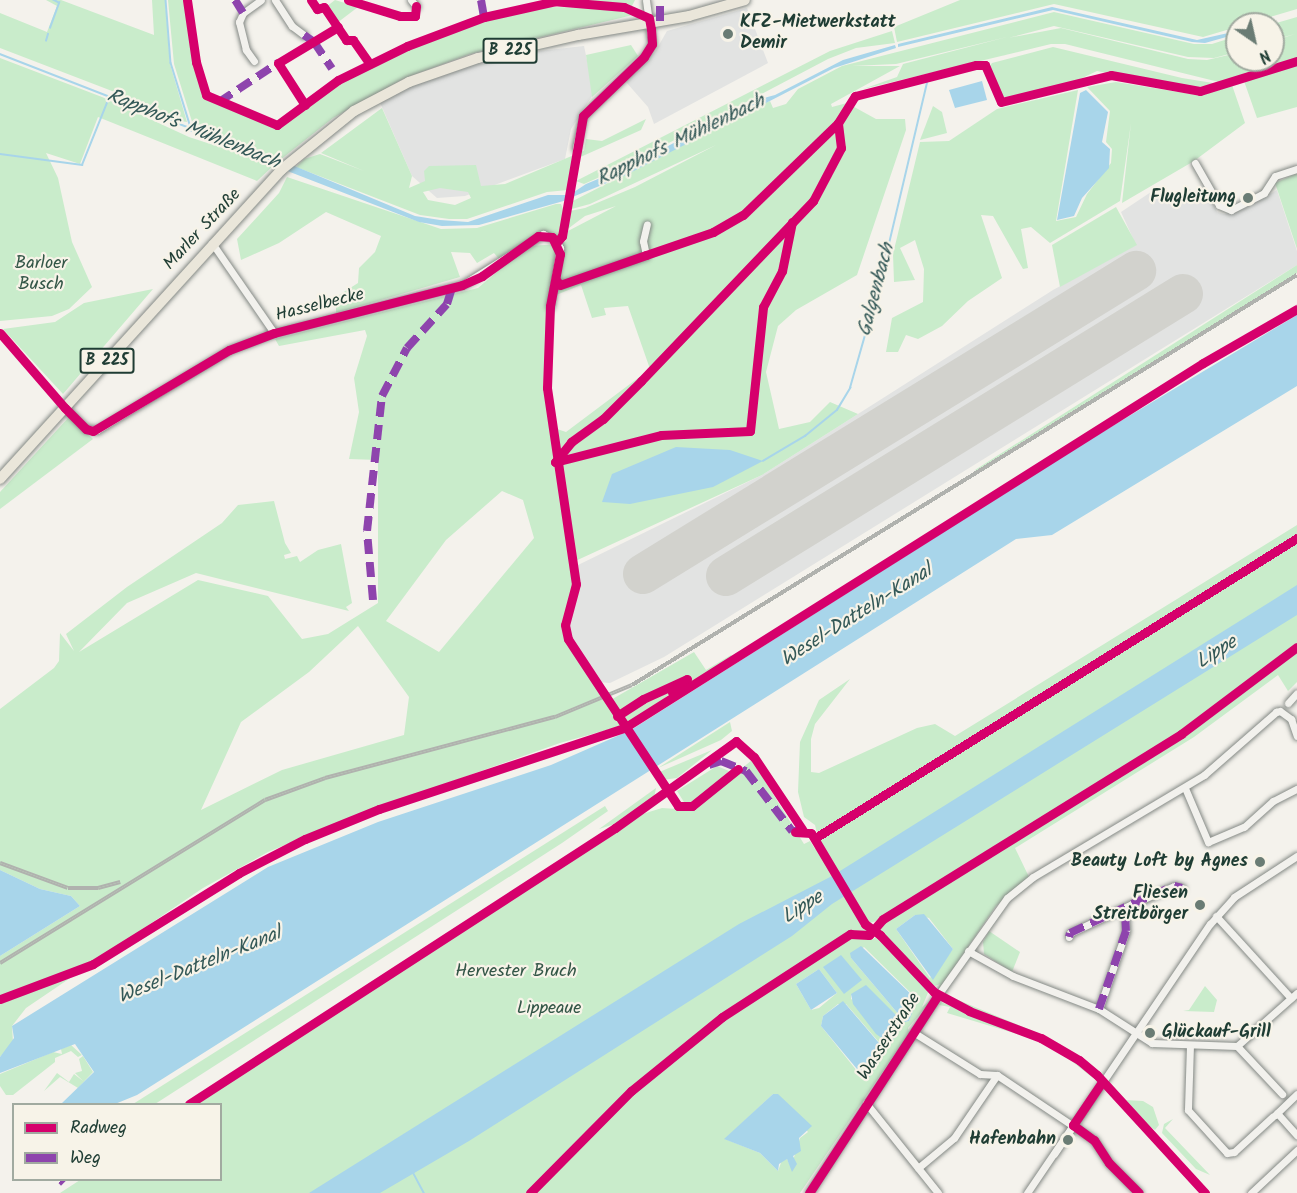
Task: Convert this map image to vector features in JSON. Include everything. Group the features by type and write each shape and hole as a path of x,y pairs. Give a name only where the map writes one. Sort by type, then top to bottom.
{"main road":[{"name":"Marler Straße","path":"0,479 263,189 301,151 366,104 435,72 578,34 650,23 745,0"}],"street":[{"path":"254,61 246,50 239,22 243,13 261,0"},
{"path":"275,0 292,26 304,36"},
{"path":"576,148 579,126 590,107 644,57 651,44 646,0"},
{"path":"1195,163 1219,205 1232,210 1264,193 1275,176 1297,169"},
{"path":"556,280 561,285 646,255 643,241 647,224"},
{"name":"Hasselbecke","path":"65,408 86,429 97,430 222,353 274,333 462,285 543,234 552,237 559,246 556,280 550,306"},
{"name":"Hasselbecke","path":"212,243 274,333"},
{"path":"1288,703 1297,693"},
{"name":"Wasserstraße","path":"809,1193 994,911 1020,887 1185,788 1225,759 1280,711 1291,719 1297,736"},
{"path":"1185,788 1208,842 1244,827 1273,801 1297,789"},
{"path":"1027,1193 1216,916 1260,877 1297,855"},
{"path":"1069,937 1070,933 1174,886 1182,888"},
{"path":"1099,1009 1126,931 1125,909"},
{"path":"968,951 1013,976 1099,1009 1152,1044 1237,1046 1294,995 1216,916"},
{"path":"913,1032 980,1074 997,1075 1073,1125 1094,1140 1109,1163 1139,1193"},
{"path":"1190,1045 1188,1110 1227,1153 1234,1152 1297,1094"},
{"path":"1237,1046 1281,1094"},
{"path":"918,1168 954,1138 997,1075"},
{"path":"866,1103 938,1193"},
{"path":"1275,1115 1297,1135"},
{"path":"1251,1193 1297,1150"}],"shaded area":[{"path":"747,8 768,63 654,124 648,107 626,82 633,71 655,52 667,31"},
{"path":"584,46 594,93 571,129 565,159 465,196 437,198 412,176 378,98 478,58"},
{"path":"1205,186 1217,212 1224,214 1243,209 1277,190 1297,251 1297,265 664,657 610,683 597,682 569,638 569,622 579,590 576,566 762,475 1053,290 1136,245 1121,212 1154,190 1162,204 1190,189 1193,193"}],"green space":[{"path":"46,0 61,0 154,35 152,0 165,0 170,64 187,122 175,120 125,96 0,48 0,13 47,32 57,6"},
{"path":"168,0 185,0 193,53 207,98 275,125 385,57 467,25 543,7 622,8 633,15 470,54 405,78 333,118 280,160 194,128 174,64"},
{"path":"335,0 358,7 337,23 326,7"},
{"path":"635,0 631,8 558,2"},
{"path":"960,0 1297,0 1297,9 1285,13 1225,12 1225,30 1203,37 1054,4 897,42 894,27"},
{"path":"1054,12 1194,44 1212,44 1225,40 1225,55 1214,58 1188,57 1054,26 1008,38 1061,28 1188,59 1207,60 1225,56 1225,72 1257,72 1223,83 1065,44 1051,44 863,89 897,77 903,64 1007,37 896,64 852,66 900,66 831,104 832,107 847,103 876,119 905,119 906,130 857,275 796,310 778,326 766,372 779,429 810,422 830,402 858,414 762,475 571,563 573,592 564,622 566,639 621,726 560,743 360,814 268,852 203,888 26,1008 12,1026 13,1042 0,1057 0,956 80,906 71,896 40,889 0,870 0,709 54,668 59,661 60,633 74,651 66,634 127,587 222,523 238,505 274,501 285,543 291,553 284,555 285,559 297,556 300,562 318,550 341,544 352,603 346,607 349,611 196,573 127,603 79,652 198,580 268,596 302,639 328,634 378,603 378,460 349,459 359,412 354,378 367,336 365,330 279,346 275,339 478,288 528,246 561,244 566,241 568,231 616,206 585,216 565,231 570,211 585,208 635,187 716,145 590,204 568,210 569,203 760,105 770,101 773,108 786,104 798,89 842,66","holes":["581,285 592,318 606,315 604,308 628,306 650,369 566,432 557,429 549,389 556,295","502,491 523,500 534,538 439,652 386,621 446,540","358,626 409,697 404,735 282,770 201,810 241,722 309,672"]},
{"path":"1297,17 1297,59 1285,63 1285,37 1295,34 1285,37 1285,20"},
{"path":"892,31 895,43 856,48 828,59 629,164 584,184 576,181 830,51"},
{"path":"631,45 638,56 592,97 586,55"},
{"path":"1053,47 1182,78 1219,84 1185,89 1097,71 1078,80 1009,98 1001,96 989,67 992,63"},
{"name":"Barloer Busch","path":"0,58 102,97 189,137 274,165 257,181 98,117 80,164 46,153 58,178 72,242 92,287 69,309 52,316 0,321"},
{"path":"1297,64 1297,107 1257,118 1244,81 1272,72 1285,72 1285,68"},
{"path":"1116,82 1197,95 1232,85 1245,123 1194,161 1122,203 1131,123 1120,201 1050,243 1031,227 1021,229 1028,268 1023,269 993,216 981,215 1002,278 968,301 942,326 918,339 906,335 898,352 886,352 892,318 923,302 924,269 915,240 900,248 915,280 894,282 893,254 920,142 949,141 997,109 1078,90 1056,221 1076,217 1087,194 1111,163 1112,149 1106,142 1110,111 1087,87"},
{"path":"933,106 942,112 947,133 920,140"},
{"path":"382,108 412,176 409,188 425,181 424,171 429,166 476,165 481,186 505,184 574,155 568,190 547,192 467,219 449,219 420,215 296,167 304,159 320,154 364,171 321,153","holes":["440,188 468,192 471,198 455,205 428,200 423,192"]},
{"path":"646,119 641,130 576,159 577,152 584,151 586,139 602,141"},
{"path":"1297,173 1297,249 1275,183"},
{"path":"287,177 441,229 477,228 556,204 561,204 565,214 558,237 540,231 499,259 494,253 477,263 470,253 451,252 460,277 336,313 336,297 358,283 359,268 375,252 381,236 326,212 279,243 241,260 237,239 279,193"},
{"path":"1116,207 1137,245 1060,287 1052,245"},
{"path":"1297,265 1297,273 975,470"},
{"path":"153,289 63,394 3,329 55,322 84,303"},
{"path":"69,417 93,439 0,509 0,492"},
{"name":"Lippeaue","path":"1297,525 1297,682 1288,691 1278,675 1194,737 1015,848 1029,877 996,906 937,992 940,984 935,986 916,972 885,939 879,929 884,919 862,925 868,931 865,936 873,939 878,936 906,969 930,988 922,1007 935,996 908,1028 909,1033 800,1193 60,1193 78,1181 222,1181 222,1103 190,1103 636,816 662,808 691,810 752,760 804,844 810,841 815,849 820,845 815,825 804,817 798,792 800,742 819,700 850,679 815,724 811,739 811,772 819,773 917,728 935,724 955,736","holes":["915,915 929,918 953,949 930,978 896,929","864,947 916,998 909,1021 905,1022 851,958","819,969 837,993 819,1008 811,1010 796,984","851,994 884,1004 904,1023 901,1030 851,999","838,1004 846,1004 884,1048 865,1081 821,1026 823,1016","773,1094 808,1132 800,1138 791,1167 787,1159 782,1160 778,1171 760,1153 725,1139"]},
{"path":"694,652 706,670 731,655 734,658 657,707 692,677 681,678 617,713 609,701"},
{"path":"683,682 650,711 625,725 620,717 644,700"},
{"path":"730,722 732,731 721,740 658,768"},
{"path":"712,750 677,778 662,780 657,773"},
{"path":"717,766 729,771 695,802 684,802 677,791"},
{"path":"656,788 654,798 621,822 599,829"},
{"path":"605,806 608,811 562,843 157,1103 135,1103"},
{"path":"989,931 1020,952 1012,972 984,954 983,942"},
{"path":"1205,986 1217,1000 1214,1012 1183,1011 1189,1010"},
{"path":"946,995 1045,1036 1098,1070 1045,1038 968,1009 947,999"},
{"path":"941,1002 1044,1041 1095,1075 1093,1078 1065,1056 1034,1039 947,1013 950,1007 939,1005"},
{"path":"71,1045 82,1055 78,1057 71,1051 55,1058 55,1062 13,1095 6,1095 0,1086 0,1074 53,1052 62,1054 61,1049"},
{"path":"83,1056 93,1072 78,1088 60,1077 44,1091 57,1073 69,1082 74,1074 83,1081 75,1073 82,1071 79,1059"},
{"path":"1124,1100 1143,1101 1153,1107 1159,1125 1155,1130 1149,1126 1154,1131 1151,1134 1122,1104"},
{"path":"1173,1119 1165,1128 1210,1175 1196,1169 1162,1133 1164,1124"}],"water":[{"path":"1052,7 1197,40 1225,34 1225,37 1205,43 1192,42 1053,10 898,47 898,44"},
{"path":"895,45 896,48 834,68 624,176 570,198 571,194 586,184 634,164 753,101 775,95 843,60"},
{"path":"982,81 987,100 955,108 949,90"},
{"path":"1086,90 1108,112 1102,142 1110,149 1109,168 1082,198 1074,216 1057,220 1080,93"},
{"path":"280,160 415,216 440,220 468,222 548,195 568,195 567,200 479,225 442,226 419,222 290,172 274,164"},
{"name":"Wesel-Datteln-Kanal","path":"1297,315 1297,386 1052,535 1016,539 137,1095 117,1103 62,1103 94,1072 75,1044 0,1073 0,1057 14,1038 12,1026 268,867 378,822 551,765 631,730 1081,445"},
{"path":"676,447 730,450 763,461 713,487 630,504 602,502 612,474"},
{"name":"Lippe","path":"1297,585 1297,615 832,904 792,936 469,1141 380,1193 309,1193 739,924 832,876"},
{"path":"0,870 40,889 71,896 80,906 0,956"},
{"path":"924,914 953,949 933,980 896,929 915,915"},
{"path":"861,946 917,1000 909,1021 905,1022 851,958 850,953"},
{"path":"841,955 862,980 844,994 823,967"},
{"path":"819,969 837,993 811,1010 796,984"},
{"path":"866,985 904,1023 890,1044 876,1034 853,1004 851,994"},
{"path":"843,1001 885,1050 867,1081 821,1026 823,1016"},
{"path":"773,1094 778,1094 812,1126 799,1138 801,1151 793,1156 797,1164 792,1172 787,1159 779,1164 778,1171 760,1153 724,1139"}],"waterway":[{"path":"50,28 59,3 53,0"},
{"path":"166,0 171,63 192,131"},
{"path":"46,41 48,34"},
{"name":"Rapphofs Mühlenbach","path":"0,54 279,163"},
{"name":"Galgenbach","path":"763,461 805,436 837,410 850,388 879,286 928,79"},
{"path":"0,154 82,165 109,98"},
{"path":"413,1172 424,1193"}],"runway":[{"path":"643,574 1136,271"},
{"path":"726,576 1183,294"}],"railway":[{"path":"0,963 265,800 325,778 555,717 632,685 1297,275"},
{"path":"0,863 68,888 98,888 120,882"}],"marked path":[{"path":"235,0 243,13"},
{"path":"481,0 484,17"},
{"path":"660,0 660,21"},
{"path":"304,35 314,42 332,69"},
{"path":"219,102 278,63"},
{"path":"373,600 367,531 382,396 407,348 447,304 452,288"},
{"path":"709,765 721,761 746,771 792,831 798,831"},
{"path":"1069,937 1070,933 1132,904 1174,886 1182,888"},
{"path":"1099,1009 1126,931 1125,909"}],"cycle path":[{"path":"187,0 196,62 206,95 277,125 338,80 407,46 484,17 560,0"},
{"path":"311,0 317,9 324,7 346,40 353,40 370,64"},
{"path":"348,0 400,16 415,16 416,6"},
{"path":"552,1 624,7 649,18 652,44 644,57 583,116 562,236 557,242"},
{"path":"305,105 278,63 338,27"},
{"path":"556,280 560,285 713,232 743,215 838,123 855,96 976,65 985,65 1001,102 1111,75 1200,91 1297,61"},
{"path":"555,462 571,442 603,419 641,381 813,201 841,148 838,123"},
{"path":"555,462 661,435 750,431 763,307 782,271 792,222"},
{"path":"0,333 65,408 86,429 93,431 229,350 274,333 462,285 482,276 538,236 552,237 560,254 550,306 547,388 576,584 565,625 568,639 678,806 692,806 738,769"},
{"path":"0,999 93,964 239,873 305,839 379,809 624,728 1203,363 1297,309"},
{"path":"815,838 1297,538"},
{"path":"530,1193 631,1091 722,1017 850,934 869,935 883,919 1181,734 1297,647"},
{"path":"617,716 643,699 687,679 672,692"},
{"path":"191,1103 615,828 736,741 754,757 802,829"},
{"path":"795,832 811,833 865,924 880,935 934,992 969,1011 1041,1038 1079,1060 1097,1075 1205,1193"},
{"path":"809,1193 938,995"},
{"path":"1102,1082 1073,1125 1094,1140 1109,1163 1139,1193"}],"place":[{"name":"KFZ-Mietwerkstatt Demir","path":"728,34"},
{"name":"Flugleitung","path":"1248,198"},
{"name":"Beauty Loft by Agnes","path":"1260,862"},
{"name":"Fliesen Streitbörger","path":"1200,905"},
{"name":"Glückauf-Grill","path":"1150,1033"},
{"name":"Hafenbahn","path":"1068,1140"}],"park label":[{"name":"Hervester Bruch","path":"516,972"}]}
